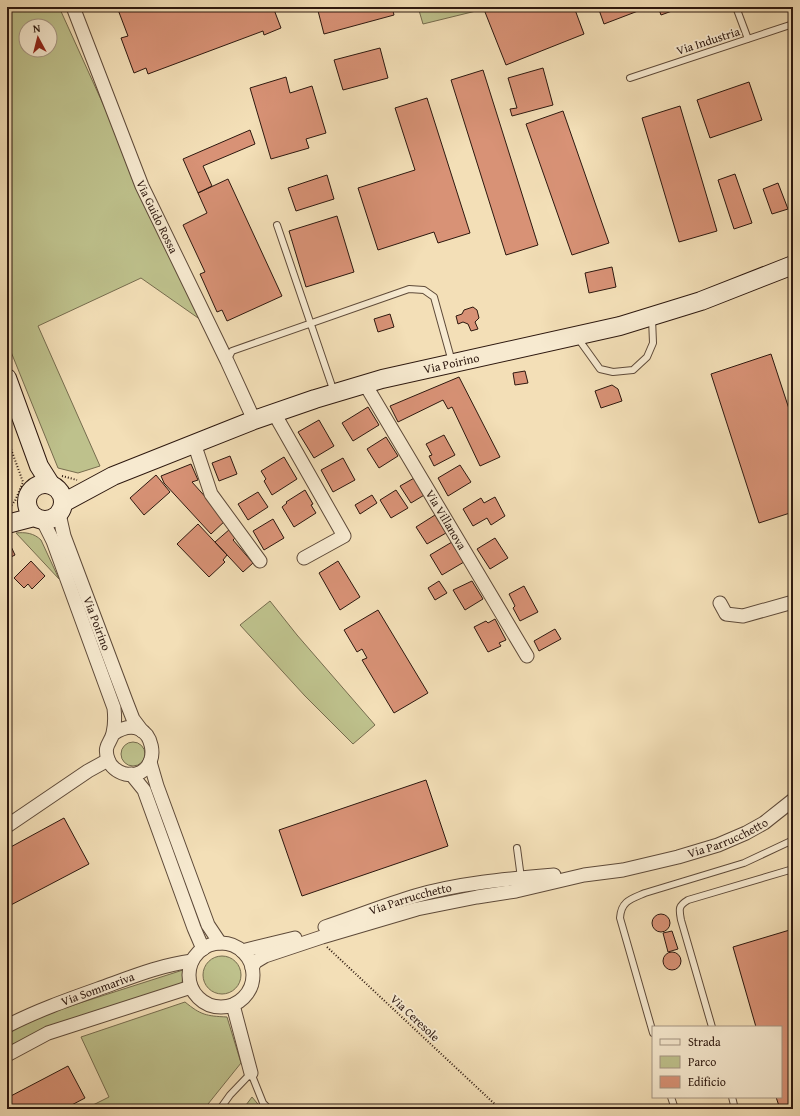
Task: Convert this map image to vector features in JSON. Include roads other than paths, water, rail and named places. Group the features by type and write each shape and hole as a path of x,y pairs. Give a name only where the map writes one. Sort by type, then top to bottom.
{"main road":[{"name":"Via Poirino","path":"7,524 76,485 113,476 194,443 274,413 382,379 620,326 701,302 793,265"},
{"path":"7,378 38,466 46,502"},
{"path":"7,410 31,477 46,502"},
{"name":"Via Poirino","path":"7,516 46,502"}],"street":[{"name":"Via Guido Rossa","path":"73,7 142,186 254,420"},
{"name":"Via Villanova","path":"365,384 527,656"},
{"path":"274,413 344,536 304,558"},
{"path":"194,443 211,494 260,561"},
{"name":"Via Poirino","path":"46,502 64,536 126,702 134,719 142,731"},
{"name":"Via Poirino","path":"46,502 51,536 114,708 116,718 113,734"},
{"path":"720,603 726,614 743,616 793,602"},
{"path":"127,728 135,728 142,731 147,736 153,748 150,762 142,770 131,774 121,773 116,770 108,760 106,753 107,746 113,734 119,730 127,728"},
{"path":"7,826 88,771 108,760"},
{"path":"150,762 157,786 208,925 220,943"},
{"path":"131,774 144,790 203,949"},
{"name":"Via Parrucchetto","path":"252,968 258,959 322,937 417,909 516,891 584,875 623,870 678,857 718,845 746,833 764,823 793,800"},
{"name":"Via Parrucchetto","path":"242,951 293,938 415,896 468,885 521,878 557,875 584,875"},
{"path":"220,943 237,947 242,951 249,960 253,977 247,994 233,1005 224,1007 206,1004 199,998 191,987 189,978 189,969 197,954 211,945 220,943"},
{"name":"Via Sommariva","path":"10,1023 30,1014 124,980 174,963 192,961"},
{"path":"7,1055 48,1033 191,987"},
{"path":"233,1005 251,1073"}],"lane":[{"path":"736,7 748,39"},
{"name":"Via Industria","path":"630,78 793,24"},
{"path":"277,225 335,393"},
{"path":"227,361 232,351 409,290 424,290 434,297 452,364"},
{"path":"576,336 600,369 613,372 633,370 647,357 653,343 652,316"},
{"path":"652,1030 620,918 621,910 624,904 645,893 744,863 793,840"},
{"path":"463,900 472,895 519,885 521,878 517,848"},
{"path":"712,1026 681,920 679,908 682,903 688,900 793,869"},
{"path":"220,1109 230,1095 251,1073 263,1103 269,1109"},
{"path":"671,1098 674,1109"},
{"path":"732,1098 735,1109"}]}
